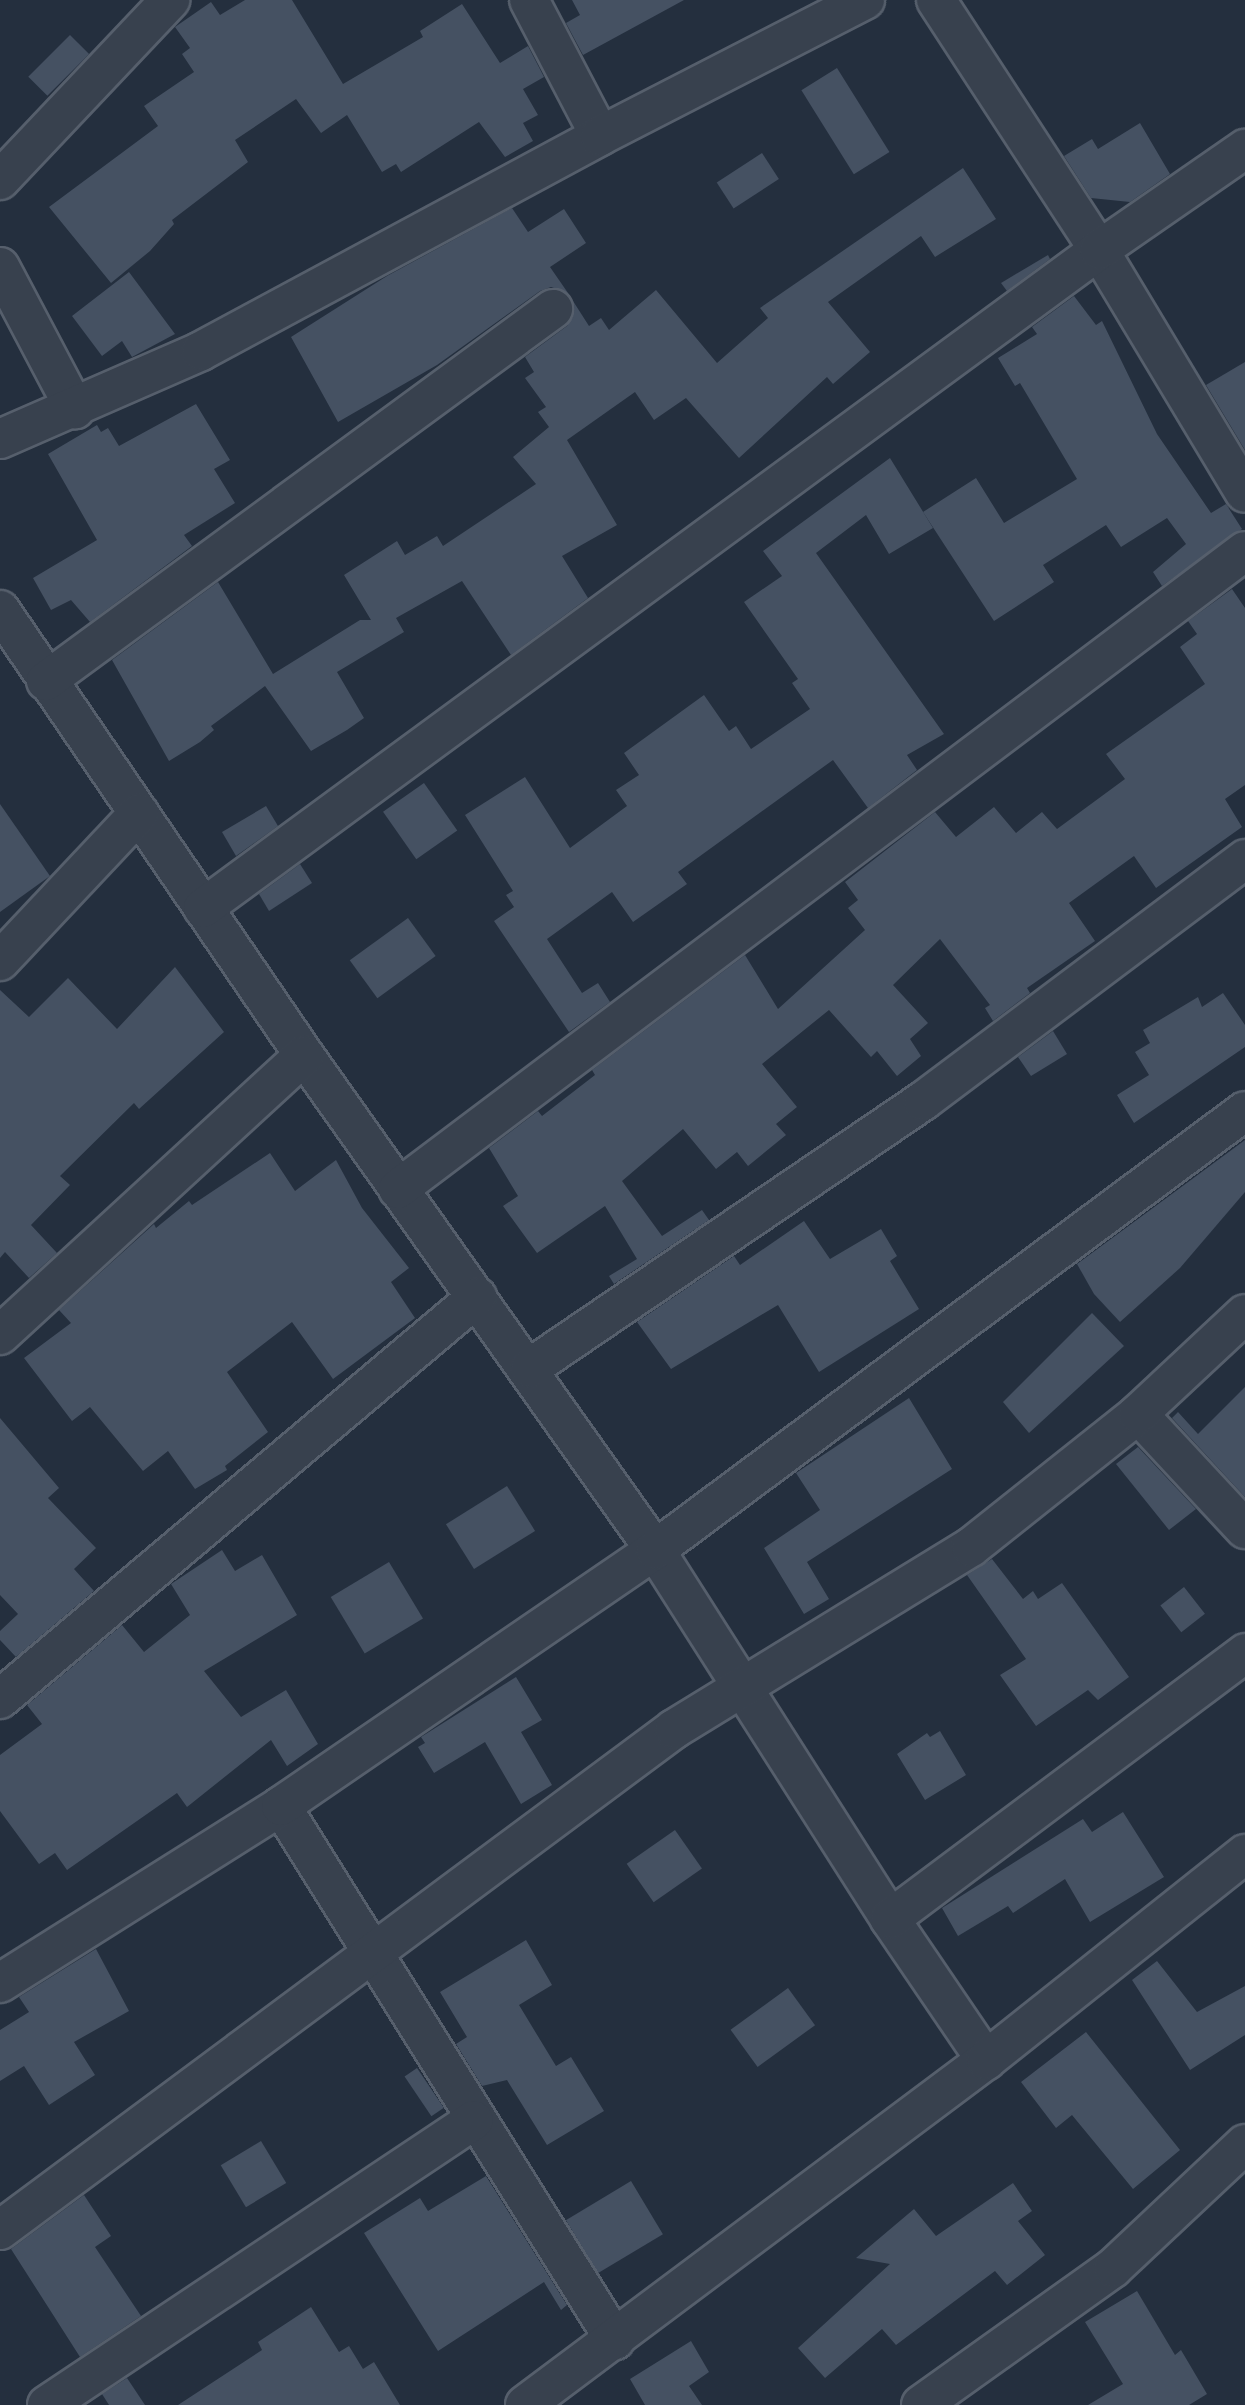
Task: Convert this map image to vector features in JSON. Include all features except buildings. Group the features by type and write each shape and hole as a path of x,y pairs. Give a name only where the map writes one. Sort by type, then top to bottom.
{"street":[{"path":"0,180 170,0"},
{"path":"529,0 600,136"},
{"path":"0,439 75,409 201,351 600,136 864,0"},
{"path":"936,0 1099,250 1245,493"},
{"path":"203,908 1099,250 1245,149"},
{"path":"0,267 75,409"},
{"path":"46,681 553,309"},
{"path":"398,1189 1245,551"},
{"path":"0,610 304,1055 530,1368 655,1550 890,1919 986,2060"},
{"path":"0,961 139,813"},
{"path":"530,1368 923,1101 1245,859"},
{"path":"0,1335 304,1055"},
{"path":"0,1983 281,1806 655,1550 1245,1111"},
{"path":"0,1699 477,1297"},
{"path":"0,2230 641,1752 740,1686 971,1547 1138,1414 1245,1314"},
{"path":"1138,1414 1245,1529"},
{"path":"890,1919 1245,1653"},
{"path":"281,1806 474,2120 615,2340"},
{"path":"525,2405 986,2060 1245,1854"},
{"path":"47,2405 474,2120"},
{"path":"921,2405 1113,2268 1245,2144"}]}
